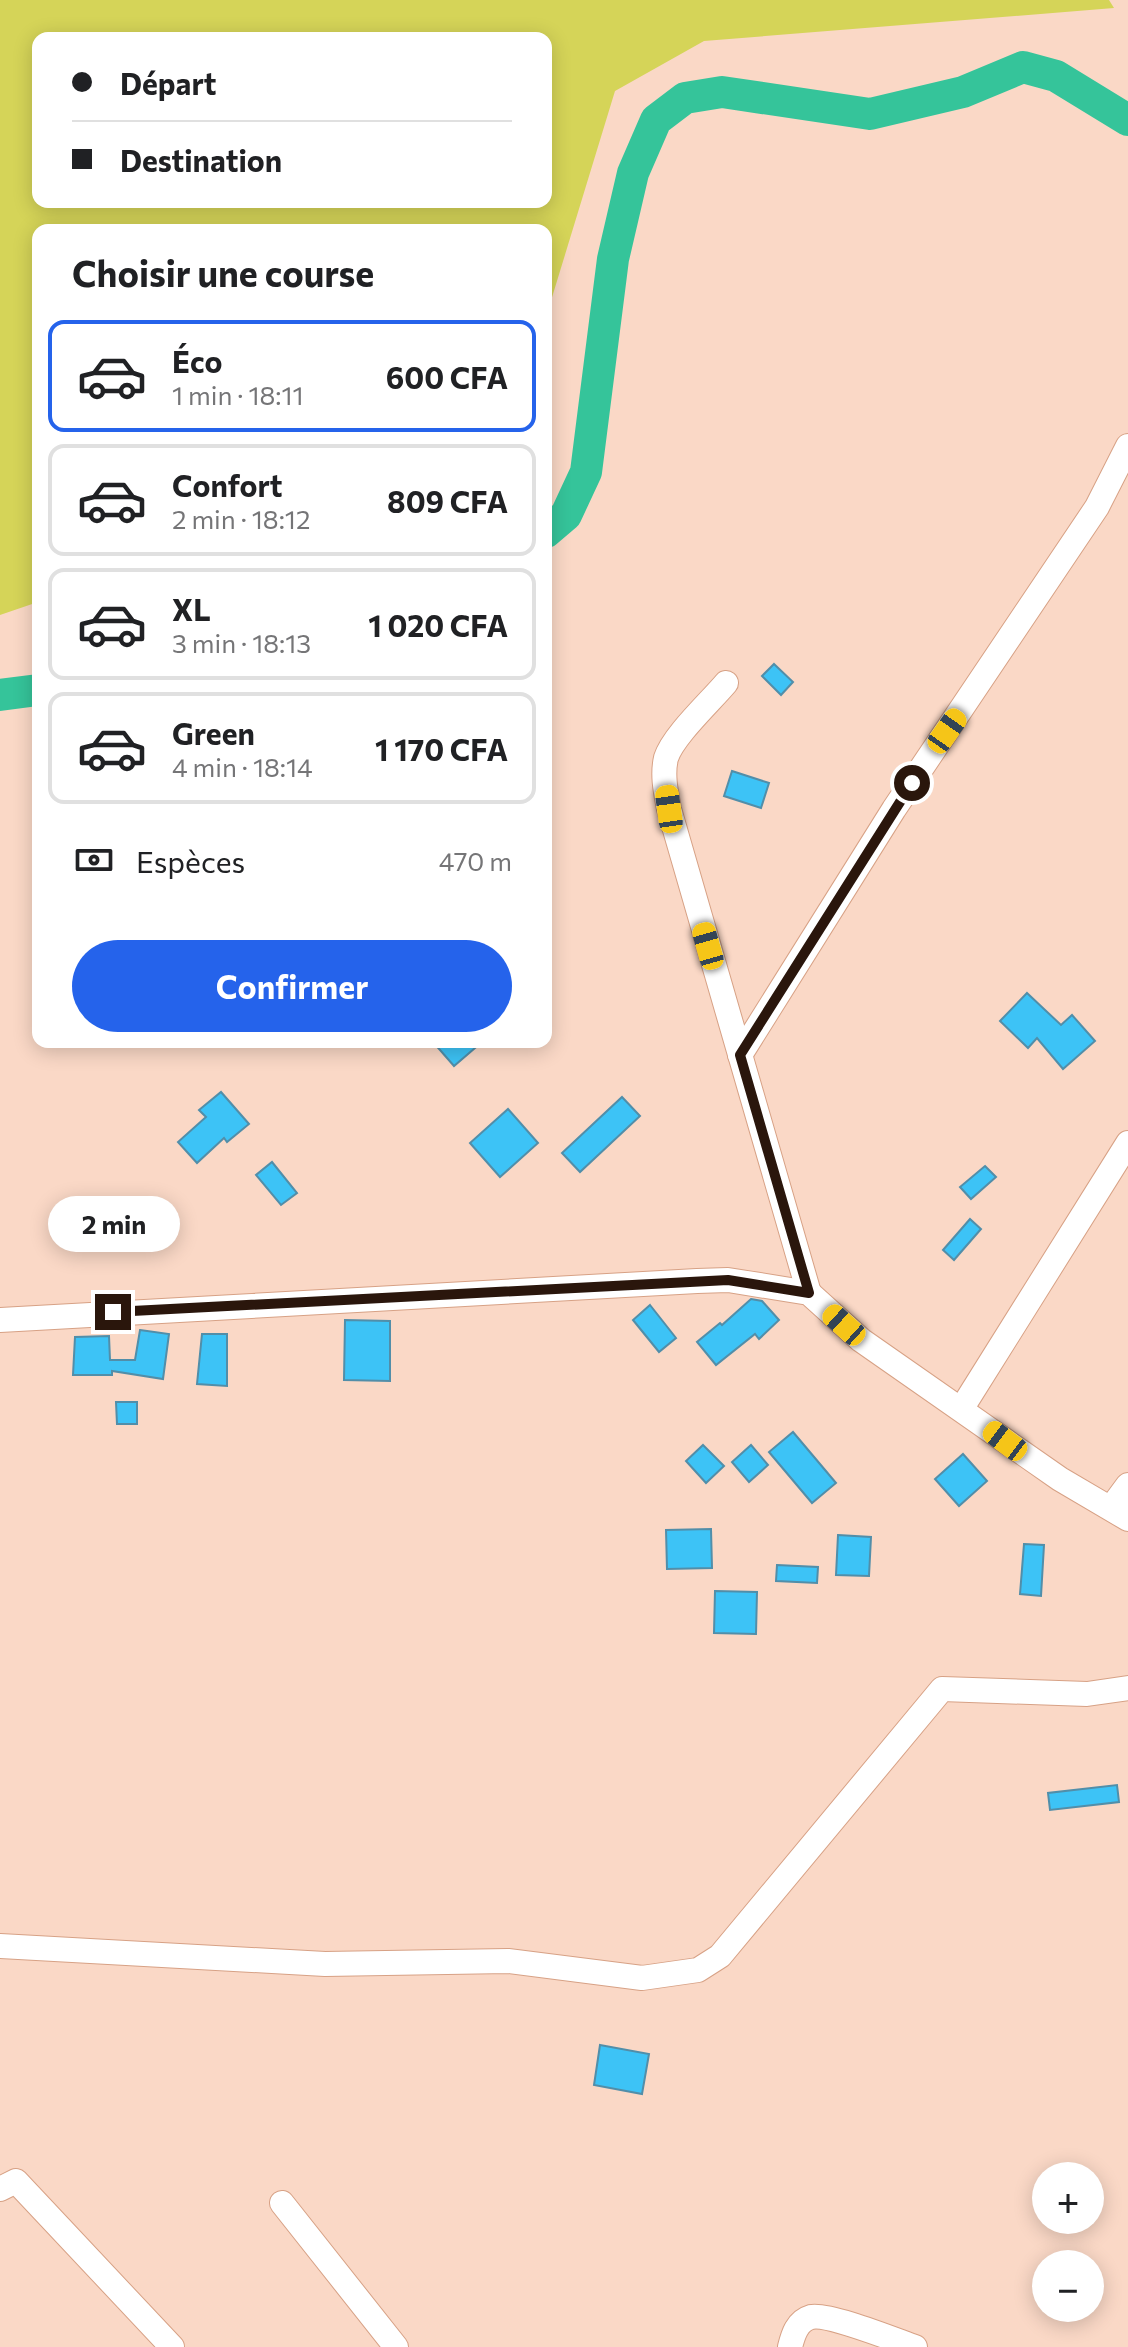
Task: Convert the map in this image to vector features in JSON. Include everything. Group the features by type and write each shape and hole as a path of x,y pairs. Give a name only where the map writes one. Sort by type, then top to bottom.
{"street":[{"path":"740,1055 894,809 1097,507 1128,446"},
{"path":"726,683 675,742 667,757 664,779 669,809 809,1293 861,1340 1060,1479 1120,1514 1128,1485"},
{"path":"962,1408 1128,1143"},
{"path":"0,1320 712,1280 809,1293"},
{"path":"0,1946 325,1964 508,1961 642,1978 698,1970 720,1956 942,1689 1087,1694 1128,1688"},
{"path":"0,2189 16,2181 172,2347"},
{"path":"282,2203 396,2347"},
{"path":"790,2347 793,2334 802,2322 813,2316 829,2318 915,2347"}],"shaded area":[{"path":"0,0 1109,0 1114,8 704,41 615,91 552,297 552,224 32,224 32,604 0,615"}],"building":[{"path":"774,664 793,682 781,695 762,676"},
{"path":"732,771 769,783 761,808 724,796"},
{"path":"1027,993 1061,1025 1072,1015 1095,1041 1063,1069 1037,1038 1028,1048 1000,1021"},
{"path":"438,1048 475,1048 454,1066"},
{"path":"221,1092 249,1124 227,1142 224,1138 197,1163 178,1142 206,1117 199,1110"},
{"path":"622,1097 640,1116 580,1172 562,1153"},
{"path":"508,1109 538,1143 500,1177 470,1143"},
{"path":"272,1162 297,1193 281,1205 256,1175"},
{"path":"985,1166 996,1177 971,1199 960,1187"},
{"path":"970,1219 981,1229 954,1260 943,1250"},
{"path":"751,1299 762,1301 779,1320 759,1339 755,1334 716,1365 697,1342"},
{"path":"650,1305 676,1338 659,1352 633,1320"},
{"path":"345,1320 390,1321 390,1381 344,1380"},
{"path":"140,1330 169,1334 163,1379 112,1371 112,1375 73,1375 75,1337 109,1336 110,1360 135,1360"},
{"path":"202,1334 227,1334 227,1386 197,1384"},
{"path":"116,1402 137,1402 137,1424 117,1424"},
{"path":"793,1432 836,1483 812,1503 769,1452"},
{"path":"703,1445 724,1466 706,1483 686,1461"},
{"path":"751,1445 768,1465 749,1482 732,1462"},
{"path":"963,1454 987,1481 959,1506 935,1479"},
{"path":"711,1529 712,1568 667,1569 666,1530"},
{"path":"838,1535 871,1537 869,1576 836,1575"},
{"path":"1024,1544 1044,1545 1041,1596 1020,1594"},
{"path":"777,1565 818,1567 817,1583 776,1581"},
{"path":"715,1591 757,1592 756,1634 714,1633"},
{"path":"1117,1785 1119,1802 1050,1810 1048,1793"},
{"path":"600,2045 649,2054 642,2094 594,2085"}],"waterway":[{"path":"552,527 566,515 586,472 613,259 633,173 656,120 685,98 722,92 870,114 963,92 1023,67 1056,76 1128,120"},
{"path":"0,695 32,691"}],"route":[{"path":"113,1312 728,1280 809,1293 740,1055 912,783"}]}
